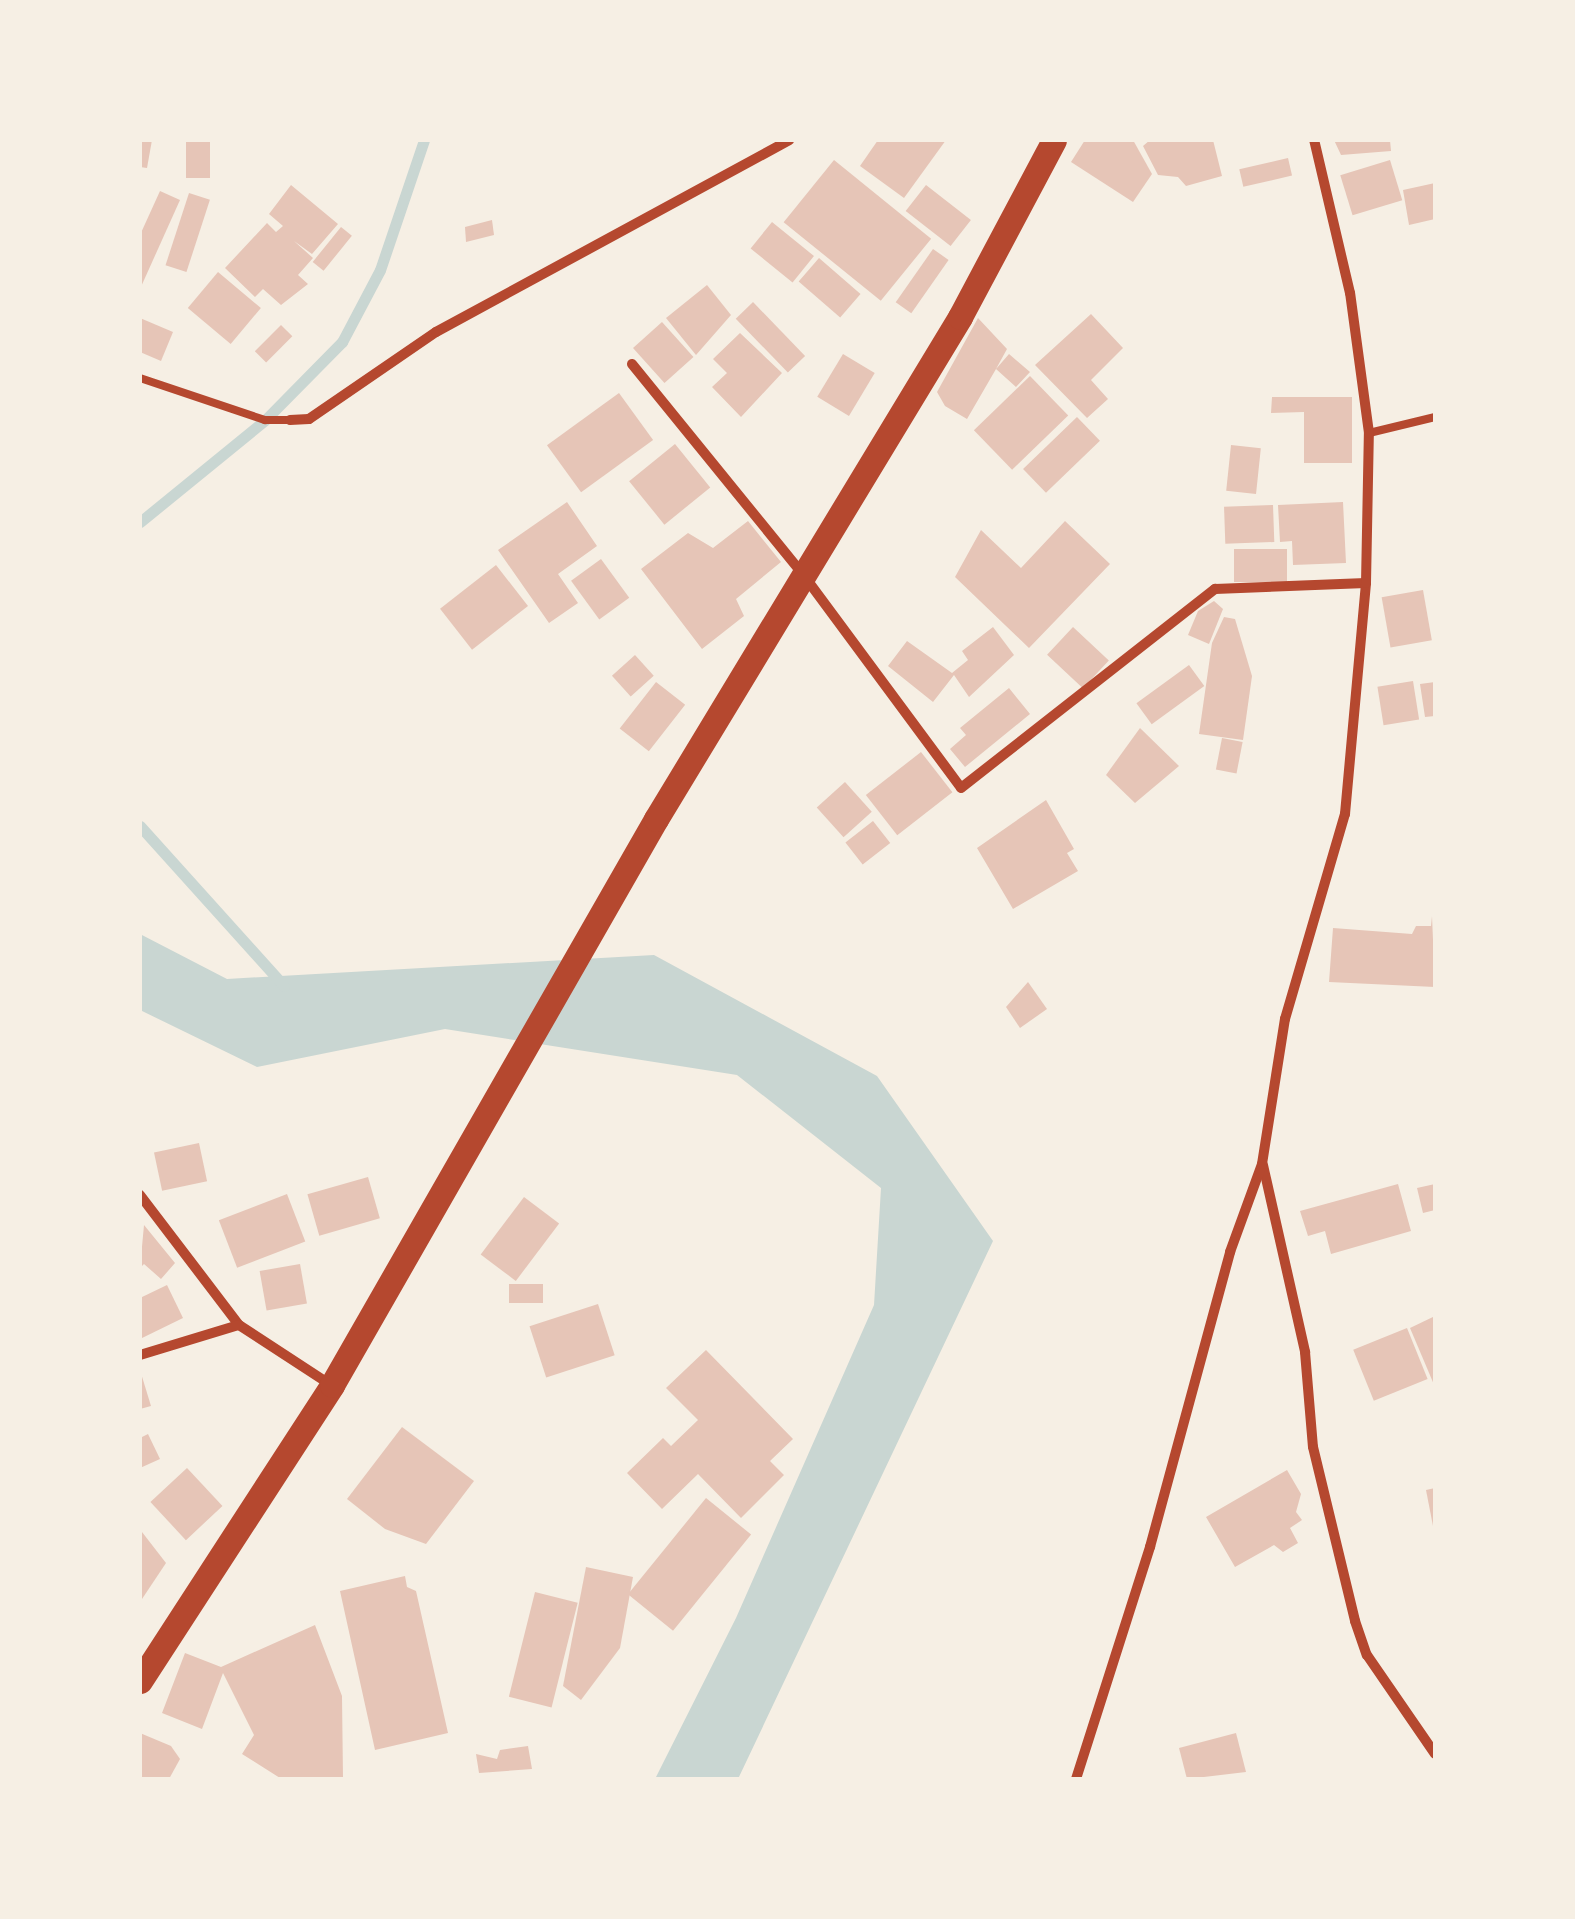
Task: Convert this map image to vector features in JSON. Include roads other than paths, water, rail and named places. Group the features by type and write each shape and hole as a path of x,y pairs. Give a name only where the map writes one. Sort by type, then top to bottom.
{"main road":[{"path":"140,1681 332,1385 656,819 960,317 1054,140"}],"street":[{"path":"290,420 309,419 436,332 790,140"},
{"path":"1076,1779 1145,1566 1230,1252 1262,1164 1285,1018 1345,814 1366,583 1368,433 1347,277 1314,140"},
{"path":"632,364 805,577 961,788 1215,589 1366,583"},
{"path":"1262,1164 1305,1352 1313,1448 1355,1621 1367,1655 1435,1754"},
{"path":"140,1196 239,1325 332,1385"},
{"path":"140,1355 239,1325"}],"lane":[{"path":"140,378 265,420 290,420"},
{"path":"1368,433 1435,417"}],"waterway":[{"path":"140,522 265,420 342,342 380,270 424,140"},
{"path":"140,826 284,986"}]}
